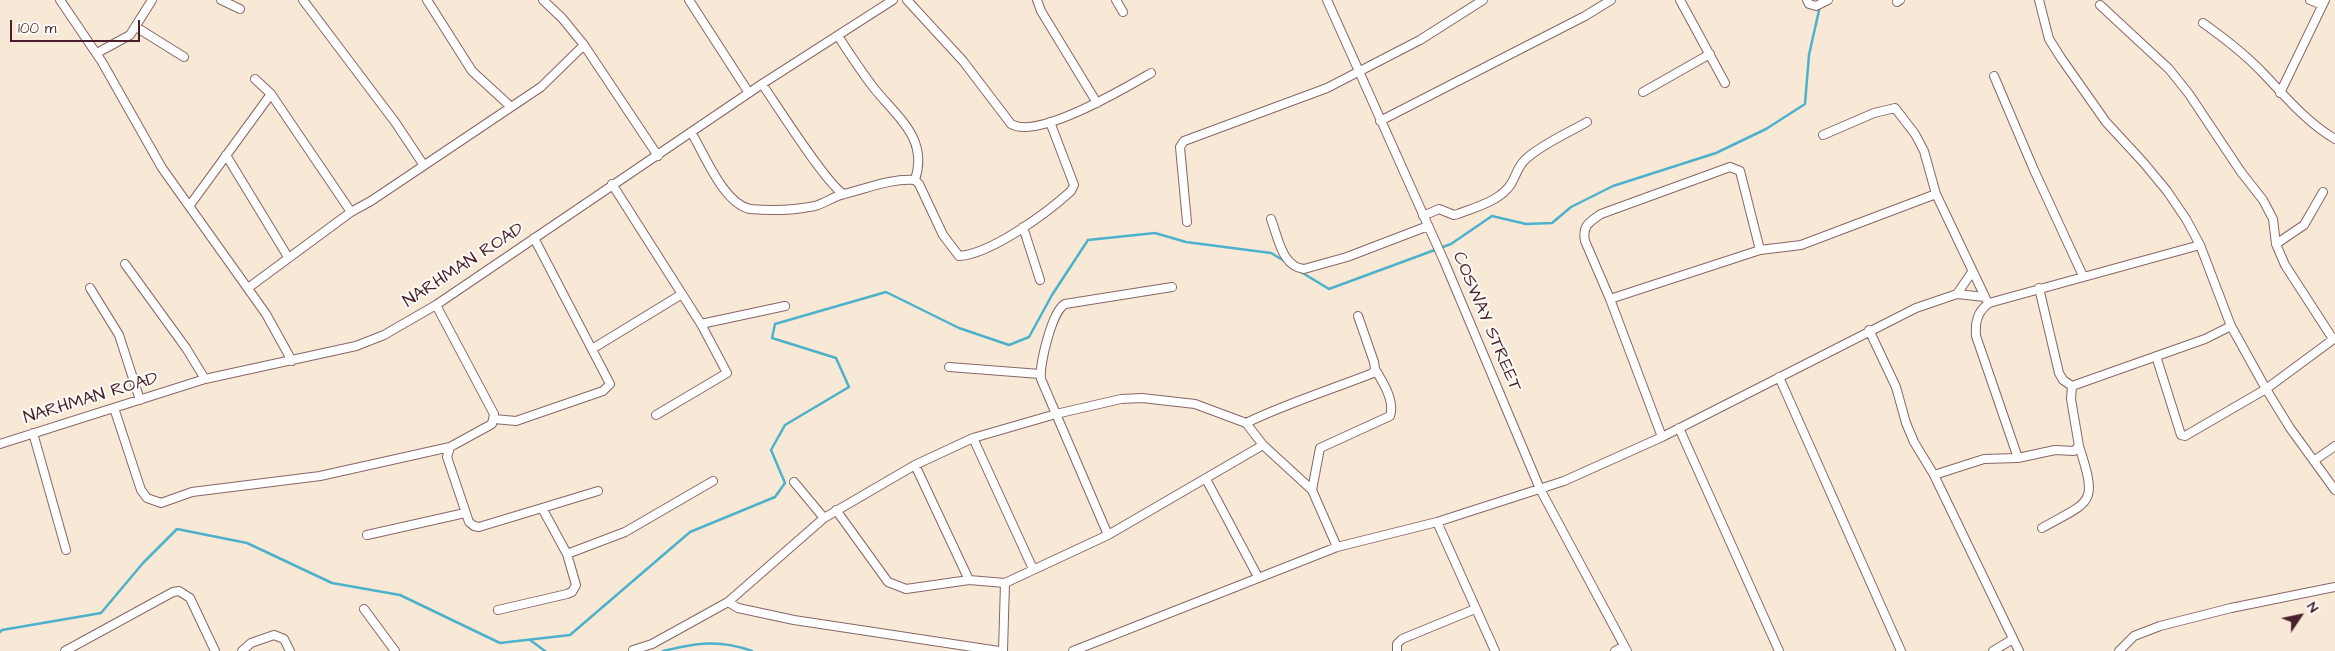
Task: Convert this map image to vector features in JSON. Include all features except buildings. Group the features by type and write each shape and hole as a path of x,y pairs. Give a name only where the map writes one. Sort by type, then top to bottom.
{"street":[{"path":"60,0 96,53 162,168 248,288 280,337 292,361"},
{"path":"96,53 122,40 136,27 152,0"},
{"path":"222,0 240,10"},
{"path":"303,0 395,122 423,164"},
{"path":"427,0 472,71 510,106"},
{"path":"543,0 562,18 584,45 658,156"},
{"path":"689,0 749,93"},
{"name":"NARHMAN ROAD","path":"0,444 205,379 362,344 384,335 436,305 612,184 658,156 762,84 893,0"},
{"path":"907,0 963,61 1010,124 1015,127 1026,128 1050,122 1097,103 1151,73"},
{"path":"1037,0 1041,11 1097,103"},
{"path":"1116,0 1123,12"},
{"name":"COSWAY STREET","path":"1327,0 1358,74 1444,261 1540,489 1625,648"},
{"path":"1187,222 1180,146 1184,141 1327,88 1358,74 1420,40 1483,0"},
{"path":"1380,121 1585,16 1611,0"},
{"path":"1680,0 1725,83"},
{"path":"1807,0 1810,4 1816,6 1828,0"},
{"path":"2039,0 2049,39 2106,122 2167,191 2200,245 2231,326 2266,389 2290,428 2335,490"},
{"path":"2280,93 2324,3 2310,0"},
{"path":"2100,5 2169,70 2189,94 2269,209 2276,244 2285,265 2334,338 2266,389 2182,436 2156,356"},
{"path":"2203,22 2240,51 2280,93 2322,131 2335,138"},
{"path":"136,27 184,57"},
{"path":"838,36 873,86 909,127 915,144 918,163 915,180"},
{"path":"248,288 352,212 541,87 584,45"},
{"path":"1643,92 1710,54"},
{"path":"1994,76 2034,170 2083,276"},
{"path":"255,79 271,94 352,212"},
{"path":"762,84 818,165 836,189 844,194"},
{"path":"190,205 271,94"},
{"path":"1823,135 1874,113 1895,108 1915,134 1924,151 1936,194 1987,300"},
{"path":"691,132 728,196 741,207 765,210 815,206 844,194 898,180 915,180 920,184 943,235 959,256 992,246 1023,227 1066,195 1074,185 1060,143 1050,122"},
{"path":"1423,216 1439,209 1454,215 1486,204 1504,193 1512,183 1517,168 1527,158 1587,122"},
{"path":"226,155 288,257"},
{"path":"1662,437 1610,299 1585,241 1583,231 1588,222 1601,214 1730,167 1740,171 1760,250"},
{"path":"612,184 701,324 727,373 656,415"},
{"path":"2276,244 2304,226 2323,192"},
{"path":"1610,299 1760,250 1801,245 1936,194"},
{"path":"1271,219 1287,260 1298,268 1347,256 1429,228"},
{"path":"1023,227 1040,280"},
{"path":"494,419 516,421 602,391 610,384 534,238"},
{"path":"1073,651 1337,547 1437,522 1540,489 1662,437 1869,330 1916,308 1957,294 1987,300 2200,245"},
{"path":"125,264 186,348 205,379"},
{"path":"1957,294 1972,272"},
{"path":"1108,534 1040,374 1055,315 1061,306 1172,287"},
{"path":"90,288 119,335 140,400"},
{"path":"2039,288 2059,373 2063,380 2072,386"},
{"path":"592,349 682,294"},
{"path":"1987,300 1978,315 1975,326 1976,336 2018,458"},
{"path":"114,408 141,490 147,498 161,503 192,492 320,476 450,447 492,424 494,414 436,305"},
{"path":"701,324 785,306"},
{"path":"1312,490 1320,448 1390,416 1392,410 1375,369 1358,316"},
{"path":"2072,386 2205,339 2231,326"},
{"path":"1869,330 1896,388 1906,423 1934,475 2019,651"},
{"path":"949,368 1040,374"},
{"path":"1246,423 1281,406 1320,394 1373,373 1375,369"},
{"path":"1779,377 1901,651"},
{"path":"2042,528 2084,504 2090,493 2089,476 2079,446 2071,399 2072,386"},
{"path":"633,650 652,644 728,602 824,518 915,465 973,438 1056,414 1121,400 1142,398 1198,405 1246,423 1263,445 1312,490 1337,547"},
{"path":"1679,428 1779,651"},
{"path":"33,433 66,550"},
{"path":"973,438 1033,569"},
{"path":"836,510 888,582 897,586 906,589 969,580 1005,583 1108,534 1263,445"},
{"path":"1934,475 1984,459 2018,458 2055,450 2074,451 2079,446"},
{"path":"2315,460 2335,446"},
{"path":"450,447 447,457 465,513 469,522 479,528 598,491"},
{"path":"915,465 969,580"},
{"path":"1206,479 1258,577"},
{"path":"567,554 625,532 713,481"},
{"path":"794,482 824,518"},
{"path":"498,610 572,592 576,585 567,554 542,508"},
{"path":"367,535 465,513"},
{"path":"1437,522 1495,651"},
{"path":"1003,651 1005,583"},
{"path":"2119,651 2134,636 2160,626 2231,608 2335,587"},
{"path":"65,651 179,590 190,598 215,651"},
{"path":"728,602 738,608 794,620 999,651"},
{"path":"364,609 395,651"},
{"path":"1397,651 1397,644 1402,639 1475,609"},
{"path":"242,651 258,640 274,635 284,639 290,651"},
{"path":"1993,651 2013,639"},
{"path":"1615,651 1625,648"}],"waterway":[{"path":"1301,272 1329,289 1451,244 1492,216 1526,224 1552,223 1571,207 1613,186 1716,153 1766,129 1805,104 1809,55 1820,6"},
{"path":"0,632 2,630 101,613 143,563 177,529 247,543 332,583 400,595 500,643 570,635 690,532 775,497 785,483 771,450 785,425 849,387 836,358 772,338 775,324 886,292 959,328 1009,345 1029,337 1052,295 1088,240 1155,233 1186,242 1271,253 1286,262"},
{"path":"530,640 545,651"},
{"path":"663,651 697,644 729,645 752,651"}]}
